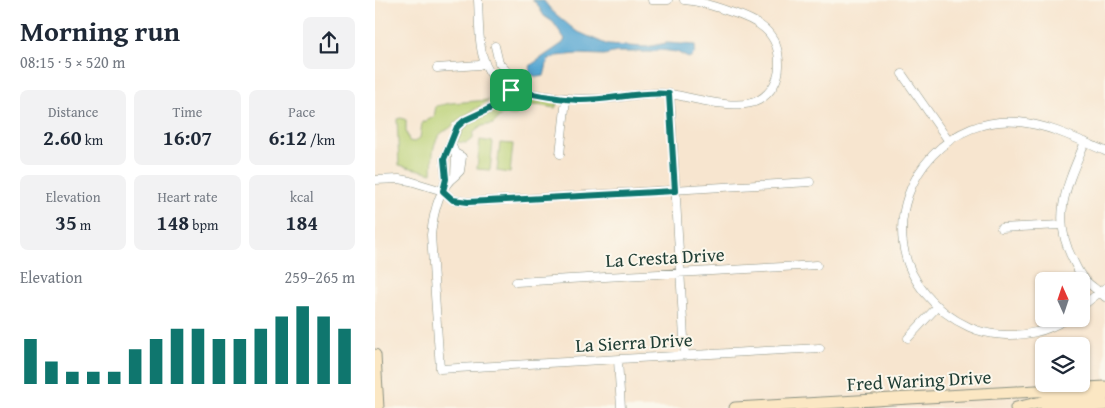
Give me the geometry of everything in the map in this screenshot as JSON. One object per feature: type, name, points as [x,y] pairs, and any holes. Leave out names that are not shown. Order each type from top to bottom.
[{"type":"main road","points":[[375,355],[378,408]]},
{"type":"main road","name":"Fred Waring Drive","points":[[735,408],[1105,387]]},
{"type":"main road","points":[[1017,408],[1054,399],[1105,395]]},
{"type":"main road","points":[[1046,408],[1105,405]]},
{"type":"street","points":[[478,0],[481,53],[484,63],[495,80],[508,89],[578,100],[656,93],[742,104],[755,102],[765,96],[779,76],[777,48],[772,37],[762,25],[752,19],[721,8],[684,0]]},
{"type":"street","points":[[652,0],[668,0]]},
{"type":"street","points":[[443,191],[446,179],[444,159],[457,127],[465,120],[491,108],[497,103],[514,79],[501,66],[495,46]]},
{"type":"street","points":[[437,68],[484,63]]},
{"type":"street","points":[[902,74],[948,140]]},
{"type":"street","points":[[669,94],[685,356]]},
{"type":"street","points":[[560,154],[566,99]]},
{"type":"street","points":[[1048,328],[1039,332],[1010,335],[983,331],[970,328],[938,306],[920,287],[912,274],[903,244],[903,212],[918,174],[927,160],[948,140],[975,126],[1004,121],[1045,126],[1105,151]]},
{"type":"street","points":[[1085,142],[1069,179],[1064,196],[1061,225],[1069,253],[1078,270],[1084,279],[1103,292],[1090,301]]},
{"type":"street","points":[[443,191],[448,180],[455,176],[455,153],[451,143]]},
{"type":"street","points":[[375,180],[399,179],[443,191],[453,200],[468,202],[810,182]]},
{"type":"street","name":"La Sierra Drive","points":[[443,191],[432,221],[431,235],[440,368],[820,348]]},
{"type":"street","points":[[1001,228],[1061,225]]},
{"type":"street","name":"La Cresta Drive","points":[[516,282],[817,265]]},
{"type":"street","points":[[908,338],[938,306]]},
{"type":"street","points":[[618,360],[621,408]]},
{"type":"green space","points":[[513,96],[557,104],[555,108],[536,105],[522,107],[518,109],[517,114],[514,116],[502,115],[493,124],[482,126],[473,133],[473,139],[466,143],[456,142],[469,124],[497,109],[505,99]]},
{"type":"green space","points":[[489,100],[440,134],[434,149],[432,173],[399,165],[397,119],[406,120],[406,131],[409,141],[414,142],[420,138],[422,123],[434,117],[436,106]]},
{"type":"green space","points":[[480,140],[493,142],[490,170],[477,169]]},
{"type":"green space","points":[[500,143],[513,144],[510,173],[497,171]]},
{"type":"water","points":[[532,0],[543,0],[552,11],[576,31],[608,45],[646,47],[667,43],[695,45],[694,55],[688,58],[677,52],[660,50],[651,52],[617,52],[604,55],[577,54],[557,56],[548,60],[544,76],[537,77],[529,72],[531,65],[563,43],[565,39],[553,22],[544,16],[537,4]]},
{"type":"route","points":[[505,89],[511,90],[578,100],[656,93],[669,94],[675,191],[468,202],[453,200],[443,191],[446,179],[444,159],[457,127],[465,120],[491,108],[497,103],[505,89]]}]
